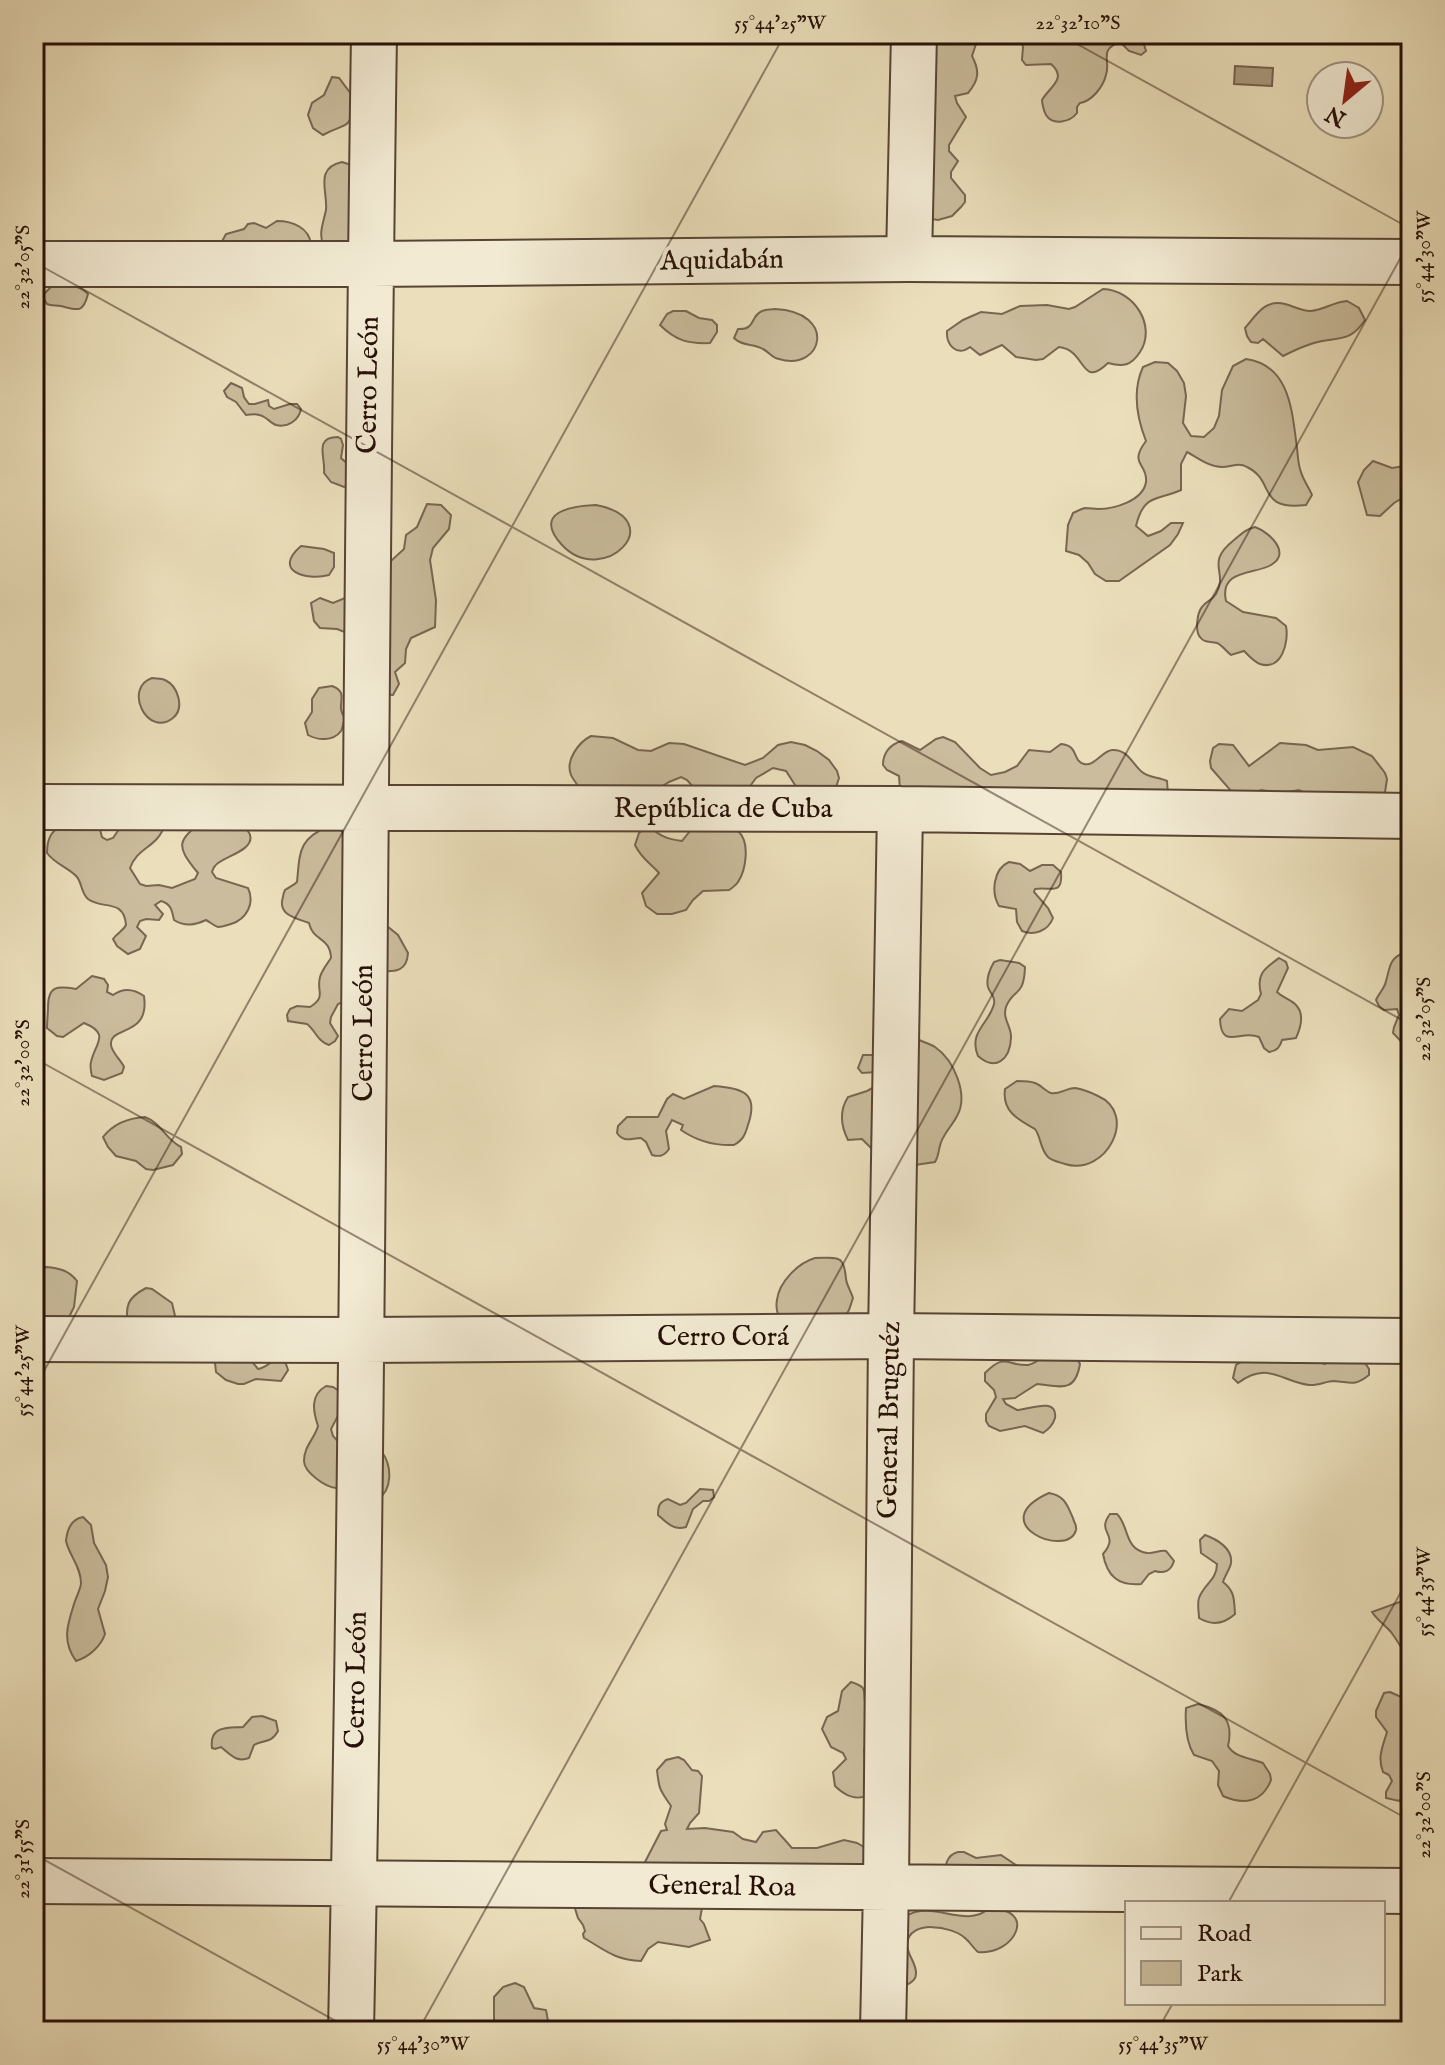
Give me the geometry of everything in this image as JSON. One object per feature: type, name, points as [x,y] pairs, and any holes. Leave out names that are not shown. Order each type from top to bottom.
[{"type":"street","name":"Cerro León","points":[[351,2031],[362,1340],[374,34]]},
{"type":"street","points":[[909,259],[914,34]]},
{"type":"street","name":"Aquidabán","points":[[34,264],[909,259],[1411,262]]},
{"type":"street","name":"República de Cuba","points":[[34,807],[900,809],[1411,816]]},
{"type":"street","name":"General Bruguéz","points":[[883,2031],[900,809]]},
{"type":"street","name":"Cerro Corá","points":[[34,1339],[891,1336],[1411,1341]]},
{"type":"street","name":"General Roa","points":[[34,1881],[1411,1891]]},
{"type":"green space","points":[[906,34],[1137,34],[1142,38],[1146,51],[1141,55],[1129,51],[1120,42],[1109,48],[1105,80],[1100,89],[1080,103],[1074,116],[1057,122],[1046,115],[1042,101],[1057,79],[1056,69],[1051,64],[1026,65],[1022,60],[1021,41],[1014,38],[976,44],[972,56],[977,71],[976,80],[968,93],[955,96],[966,117],[949,145],[949,151],[958,161],[951,178],[965,195],[965,202],[952,216],[938,220],[919,217]]},
{"type":"green space","points":[[332,77],[339,78],[354,98],[353,109],[347,124],[323,135],[313,128],[308,115],[312,103],[324,95]]},
{"type":"green space","points":[[342,162],[354,166],[367,243],[324,248],[321,234],[326,210],[325,175],[333,165]]},
{"type":"green space","points":[[277,221],[299,226],[310,238],[311,244],[220,245],[226,234],[244,229],[248,224],[266,228]]},
{"type":"green space","points":[[58,285],[74,286],[85,291],[88,294],[84,305],[75,309],[47,304],[42,296]]},
{"type":"green space","points":[[1103,289],[1114,291],[1133,303],[1144,321],[1145,342],[1137,357],[1126,364],[1108,363],[1092,372],[1075,355],[1059,347],[1043,359],[1036,360],[1016,357],[1002,345],[980,355],[970,347],[957,350],[948,341],[947,331],[981,312],[1002,314],[1020,306],[1047,305],[1069,309]]},
{"type":"green space","points":[[1347,301],[1359,308],[1365,320],[1348,336],[1310,344],[1283,356],[1263,339],[1258,343],[1251,342],[1247,336],[1245,328],[1262,309],[1272,304],[1310,311]]},
{"type":"green space","points":[[775,309],[795,313],[808,320],[816,330],[814,350],[806,357],[794,361],[777,358],[734,338],[738,329],[748,327],[758,313]]},
{"type":"green space","points":[[673,311],[686,311],[712,320],[717,325],[717,332],[710,343],[683,340],[660,325]]},
{"type":"green space","points":[[1246,359],[1272,370],[1286,392],[1299,466],[1312,495],[1306,505],[1280,504],[1269,494],[1256,473],[1247,467],[1213,466],[1187,452],[1181,464],[1181,490],[1147,503],[1136,526],[1148,536],[1171,523],[1183,523],[1170,545],[1119,581],[1106,581],[1095,574],[1079,555],[1066,551],[1068,525],[1073,513],[1085,508],[1105,509],[1119,505],[1134,499],[1144,489],[1146,476],[1139,455],[1146,441],[1138,414],[1137,395],[1143,367],[1155,362],[1168,363],[1177,371],[1184,383],[1186,396],[1183,423],[1191,436],[1204,437],[1214,428],[1219,416],[1222,390],[1233,366]]},
{"type":"green space","points":[[231,383],[242,388],[249,404],[268,400],[269,406],[274,409],[297,404],[300,413],[292,422],[280,426],[256,414],[246,415],[224,391]]},
{"type":"green space","points":[[338,437],[343,445],[341,458],[350,466],[347,486],[344,487],[331,482],[324,473],[323,444],[330,438]]},
{"type":"green space","points":[[1373,461],[1392,468],[1405,466],[1411,471],[1411,493],[1380,516],[1367,515],[1358,482]]},
{"type":"green space","points":[[427,504],[441,505],[451,515],[449,529],[433,548],[430,560],[436,600],[435,627],[411,638],[405,663],[395,672],[399,684],[393,695],[381,694],[378,567],[391,561],[404,549],[406,535],[417,527]]},
{"type":"green space","points":[[596,505],[618,513],[629,524],[629,536],[623,547],[611,556],[595,559],[578,557],[562,545],[554,534],[551,525],[553,518],[566,509]]},
{"type":"green space","points":[[1255,527],[1276,543],[1279,549],[1277,560],[1264,568],[1233,578],[1225,591],[1226,601],[1243,612],[1276,618],[1286,626],[1282,654],[1268,665],[1258,663],[1244,651],[1231,655],[1219,644],[1203,640],[1197,626],[1200,610],[1219,586],[1220,555],[1246,530]]},
{"type":"green space","points":[[301,546],[334,553],[334,567],[329,575],[311,577],[291,568],[293,555]]},
{"type":"green space","points":[[320,598],[333,603],[345,598],[356,600],[347,633],[320,628],[314,621],[311,603]]},
{"type":"green space","points":[[152,678],[170,683],[178,698],[177,714],[163,722],[147,717],[139,700],[139,691]]},
{"type":"green space","points":[[332,686],[342,696],[341,708],[345,718],[341,730],[338,735],[329,738],[312,737],[308,735],[305,723],[312,712],[312,699],[319,688]]},
{"type":"green space","points":[[591,736],[613,738],[638,750],[651,751],[669,743],[684,744],[745,765],[763,758],[778,745],[791,742],[805,745],[829,760],[839,778],[835,790],[797,788],[786,771],[773,768],[756,778],[748,789],[695,789],[681,777],[653,792],[582,792],[571,775],[570,763],[578,747]]},
{"type":"green space","points":[[943,737],[955,742],[991,775],[1017,766],[1029,750],[1050,752],[1061,744],[1067,745],[1080,762],[1088,764],[1108,751],[1117,750],[1126,754],[1145,774],[1167,781],[1168,795],[900,790],[899,776],[883,765],[888,750],[902,741],[920,750]]},
{"type":"green space","points":[[1280,743],[1306,745],[1318,750],[1353,747],[1372,756],[1387,779],[1384,799],[1299,790],[1271,795],[1261,790],[1250,797],[1231,791],[1211,768],[1213,748],[1219,744],[1233,745],[1249,766]]},
{"type":"green space","points":[[205,819],[242,824],[250,834],[247,845],[218,863],[212,872],[216,878],[248,888],[251,899],[248,910],[237,922],[223,926],[206,920],[186,924],[174,920],[170,908],[161,901],[155,905],[163,914],[159,920],[140,921],[137,927],[146,936],[140,949],[128,954],[113,939],[126,925],[121,911],[88,899],[77,877],[47,853],[51,834],[63,826],[99,826],[102,837],[107,840],[113,838],[124,822],[165,824],[158,838],[137,856],[130,868],[140,884],[172,888],[195,879],[198,873],[185,855],[182,843]]},
{"type":"green space","points":[[701,823],[726,825],[739,832],[746,849],[741,877],[729,890],[703,891],[686,910],[657,914],[646,906],[642,893],[659,873],[635,845],[639,833],[648,825],[664,836],[682,841]]},
{"type":"green space","points":[[329,826],[347,835],[382,922],[398,935],[408,953],[403,967],[381,971],[350,999],[338,1004],[330,1023],[338,1036],[329,1045],[307,1024],[288,1021],[290,1009],[310,1007],[318,1000],[320,977],[331,958],[328,946],[314,933],[309,923],[289,915],[282,903],[285,890],[297,882],[302,848],[311,836]]},
{"type":"green space","points":[[1009,862],[1020,864],[1030,871],[1042,865],[1053,865],[1061,872],[1058,888],[1035,889],[1034,892],[1053,918],[1040,931],[1022,931],[1017,922],[1016,909],[999,906],[996,901],[994,888],[997,876]]},
{"type":"green space","points":[[1404,953],[1411,954],[1411,1052],[1393,1033],[1399,1015],[1397,1009],[1384,1010],[1376,1000],[1393,961]]},
{"type":"green space","points":[[1279,958],[1286,962],[1288,968],[1277,992],[1293,1002],[1301,1020],[1296,1038],[1282,1040],[1278,1048],[1269,1052],[1259,1037],[1228,1037],[1221,1029],[1220,1019],[1229,1009],[1242,1011],[1258,1000],[1262,973]]},
{"type":"green space","points":[[1000,960],[1025,967],[1023,984],[1006,1007],[1005,1015],[1011,1034],[1008,1052],[1001,1061],[991,1063],[978,1056],[976,1041],[994,1004],[988,977],[994,962]]},
{"type":"green space","points":[[92,976],[104,979],[108,985],[107,992],[113,995],[128,990],[144,996],[141,1019],[112,1039],[112,1048],[124,1067],[122,1073],[104,1080],[92,1076],[91,1071],[99,1040],[97,1031],[84,1023],[63,1037],[47,1028],[48,1000],[52,991],[59,988],[76,989]]},
{"type":"green space","points":[[917,1039],[935,1047],[948,1060],[958,1078],[961,1098],[957,1116],[941,1141],[935,1162],[908,1166],[874,1151],[862,1139],[848,1140],[842,1113],[848,1097],[878,1085],[876,1072],[862,1073],[858,1068],[863,1055],[876,1055]]},
{"type":"green space","points":[[1017,1081],[1035,1083],[1051,1093],[1081,1089],[1110,1105],[1116,1116],[1116,1129],[1104,1153],[1080,1166],[1050,1158],[1043,1150],[1035,1129],[1008,1109],[1005,1089]]},
{"type":"green space","points":[[714,1086],[733,1088],[750,1099],[751,1114],[747,1129],[742,1139],[734,1145],[700,1140],[681,1130],[683,1125],[672,1120],[666,1131],[669,1149],[664,1155],[657,1156],[652,1155],[641,1138],[625,1139],[617,1133],[618,1126],[627,1117],[658,1117],[673,1094],[684,1099]]},
{"type":"green space","points":[[145,1117],[181,1147],[182,1154],[173,1165],[146,1169],[136,1161],[116,1156],[108,1147],[103,1137],[112,1128],[127,1120]]},
{"type":"green space","points":[[815,1258],[834,1258],[844,1265],[853,1298],[849,1310],[838,1328],[782,1326],[777,1307],[781,1287],[796,1269]]},
{"type":"green space","points":[[46,1267],[63,1270],[77,1281],[74,1307],[68,1319],[46,1323],[34,1304],[34,1277]]},
{"type":"green space","points":[[146,1288],[172,1303],[175,1316],[170,1327],[128,1326],[129,1303]]},
{"type":"green space","points":[[231,1352],[245,1353],[258,1369],[281,1359],[288,1370],[281,1381],[256,1379],[238,1384],[216,1372],[215,1363]]},
{"type":"green space","points":[[1045,1355],[1077,1359],[1080,1364],[1074,1380],[1065,1386],[1037,1384],[1015,1398],[1003,1399],[1017,1410],[1052,1407],[1055,1418],[1050,1427],[1043,1433],[1025,1426],[1000,1431],[989,1426],[986,1414],[996,1397],[985,1381],[985,1373],[997,1363],[1028,1365]]},
{"type":"green space","points":[[1300,1356],[1325,1364],[1329,1359],[1365,1363],[1369,1375],[1356,1382],[1334,1381],[1312,1385],[1266,1373],[1258,1373],[1238,1383],[1233,1378],[1236,1365],[1241,1362],[1277,1360],[1289,1363]]},
{"type":"green space","points":[[326,1386],[339,1391],[340,1412],[331,1429],[333,1436],[352,1457],[382,1452],[385,1458],[389,1471],[388,1484],[377,1500],[348,1488],[326,1485],[305,1465],[306,1451],[318,1426],[315,1399]]},
{"type":"green space","points":[[700,1489],[713,1490],[714,1497],[693,1509],[686,1527],[674,1527],[658,1515],[663,1502],[668,1499],[680,1505],[686,1503]]},
{"type":"green space","points":[[1049,1493],[1062,1499],[1069,1509],[1076,1528],[1070,1538],[1059,1541],[1046,1539],[1026,1526],[1024,1516],[1031,1504]]},
{"type":"green space","points":[[1110,1514],[1117,1514],[1121,1519],[1134,1547],[1147,1553],[1166,1551],[1174,1561],[1171,1567],[1164,1572],[1149,1574],[1141,1584],[1115,1578],[1107,1568],[1103,1554],[1110,1542],[1105,1526]]},
{"type":"green space","points":[[83,1517],[91,1525],[94,1543],[106,1565],[108,1577],[98,1609],[105,1634],[94,1650],[76,1661],[71,1653],[67,1631],[81,1583],[66,1541],[70,1526]]},
{"type":"green space","points":[[1205,1535],[1223,1545],[1231,1558],[1223,1582],[1232,1592],[1235,1614],[1218,1623],[1199,1618],[1199,1598],[1215,1574],[1217,1564],[1201,1553],[1200,1540]]},
{"type":"green space","points":[[1405,1600],[1411,1602],[1411,1655],[1407,1655],[1372,1612]]},
{"type":"green space","points":[[851,1682],[863,1689],[867,1707],[873,1716],[864,1751],[865,1758],[875,1765],[870,1794],[860,1797],[847,1795],[835,1786],[833,1772],[846,1759],[843,1753],[831,1747],[822,1729],[827,1717],[838,1711],[842,1691]]},
{"type":"green space","points":[[1390,1692],[1408,1700],[1410,1708],[1403,1733],[1411,1747],[1411,1768],[1399,1801],[1386,1798],[1392,1781],[1381,1767],[1387,1732],[1376,1717],[1384,1693]]},
{"type":"green space","points":[[1198,1704],[1214,1709],[1225,1718],[1231,1750],[1263,1763],[1270,1774],[1267,1788],[1257,1798],[1238,1801],[1223,1796],[1218,1785],[1219,1771],[1212,1761],[1194,1755],[1187,1733],[1186,1708]]},
{"type":"green space","points":[[262,1716],[276,1721],[278,1731],[270,1740],[254,1745],[249,1758],[237,1759],[221,1747],[212,1748],[213,1735],[221,1729],[243,1727],[252,1717]]},
{"type":"green space","points":[[678,1757],[702,1776],[699,1813],[687,1829],[733,1832],[743,1839],[756,1842],[763,1832],[776,1830],[792,1848],[817,1848],[844,1840],[857,1843],[881,1857],[879,1872],[696,1891],[702,1908],[700,1919],[710,1940],[689,1947],[658,1942],[648,1949],[641,1961],[624,1959],[604,1950],[584,1938],[585,1931],[572,1899],[644,1864],[661,1831],[667,1830],[665,1824],[671,1806],[661,1790],[657,1770],[666,1760]]},
{"type":"green space","points":[[958,1852],[976,1858],[1001,1855],[1022,1869],[945,1877],[949,1858]]},
{"type":"green space","points":[[988,1909],[1004,1910],[1013,1915],[1017,1923],[1011,1940],[991,1951],[978,1952],[965,1938],[951,1930],[932,1927],[915,1931],[907,1944],[916,1976],[904,1987],[896,1928],[906,1917],[919,1911],[970,1916]]},
{"type":"green space","points":[[515,1983],[524,1987],[534,2008],[546,2010],[554,2031],[500,2031],[494,2019],[494,1997],[503,1987]]},
{"type":"shaded area","points":[[1235,66],[1273,68],[1272,86],[1234,84]]}]
